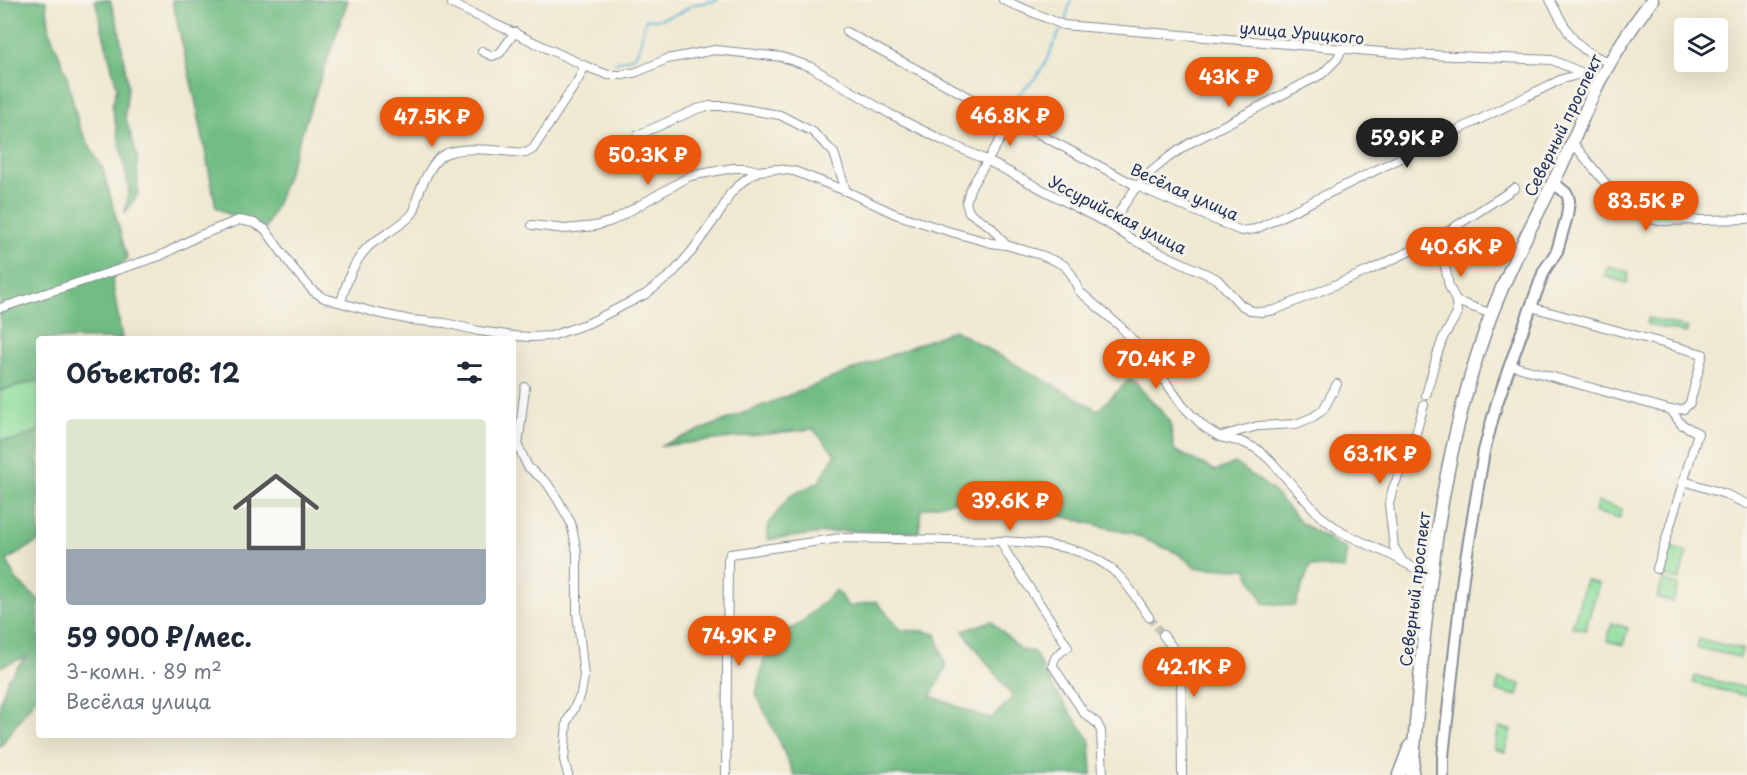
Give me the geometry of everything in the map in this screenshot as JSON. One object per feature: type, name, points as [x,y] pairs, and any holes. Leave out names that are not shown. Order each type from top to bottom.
[{"type":"main road","name":"Северный проспект","points":[[1415,724],[1438,520],[1461,410],[1492,314],[1600,80],[1652,0]]},
{"type":"main road","points":[[1399,775],[1409,750],[1415,724]]},
{"type":"main road","points":[[1412,775],[1415,724]]},
{"type":"street","name":"улица Урицкого","points":[[1003,0],[1063,26],[1342,50],[1552,60],[1600,80]]},
{"type":"street","points":[[1550,0],[1580,46],[1610,63]]},
{"type":"street","points":[[341,302],[358,260],[372,244],[412,215],[417,197],[431,168],[442,155],[457,150],[526,153],[530,151],[585,66],[453,4]]},
{"type":"street","points":[[482,51],[492,56],[500,53],[515,32]]},
{"type":"street","name":"Весёлая улица","points":[[846,32],[1137,186],[1241,231],[1256,229],[1562,79],[1585,73]]},
{"type":"street","name":"Уссурийская улица","points":[[585,66],[608,75],[622,75],[637,72],[667,59],[715,50],[782,57],[810,67],[890,114],[986,160],[1110,225],[1133,240],[1217,279],[1241,305],[1252,311],[1275,310],[1368,271],[1436,239]]},
{"type":"street","points":[[1110,225],[1137,186],[1169,157],[1190,143],[1322,74],[1337,59],[1342,50]]},
{"type":"street","points":[[638,135],[697,109],[710,106],[726,106],[780,115],[813,132],[834,153],[846,191]]},
{"type":"street","points":[[1006,245],[996,232],[969,213],[967,197],[986,160],[1012,120]]},
{"type":"street","points":[[1572,142],[1619,200],[1645,218],[1661,221],[1747,219]]},
{"type":"street","points":[[532,225],[565,229],[595,226],[612,221],[690,176],[733,168],[758,171],[777,169],[794,171],[846,191],[895,214],[958,234],[1041,255],[1064,265],[1072,275],[1079,291],[1120,327],[1147,356],[1189,413],[1204,427],[1220,436],[1257,449],[1270,460],[1319,515],[1343,533],[1430,577]]},
{"type":"street","points":[[0,308],[160,256],[198,236],[239,220],[254,223],[265,229],[313,291],[324,298],[411,320],[531,337],[551,336],[589,323],[646,294],[666,279],[692,251],[730,194],[758,171]]},
{"type":"street","points":[[1443,775],[1455,638],[1470,527],[1484,451],[1510,365],[1544,271],[1557,251],[1568,216],[1567,194],[1552,184]]},
{"type":"street","points":[[1426,395],[1443,338],[1458,314],[1443,256],[1436,239],[1515,188]]},
{"type":"street","points":[[1456,301],[1492,314]]},
{"type":"street","points":[[1510,365],[1671,410],[1684,409],[1690,403],[1703,354],[1531,307]]},
{"type":"street","points":[[1220,436],[1258,426],[1296,424],[1313,417],[1323,410],[1337,384]]},
{"type":"street","points":[[525,387],[518,446],[528,467],[547,483],[571,523],[577,552],[578,612],[584,676],[581,694],[567,723],[564,760],[568,775]]},
{"type":"street","points":[[1404,562],[1394,547],[1389,504],[1393,488],[1414,440],[1424,405]]},
{"type":"street","points":[[1657,569],[1698,433],[1681,424],[1671,410]]},
{"type":"street","points":[[1684,481],[1725,494],[1747,504]]},
{"type":"street","points":[[726,775],[728,560],[730,554],[841,538],[1042,543],[1071,548],[1099,560],[1122,579],[1149,617]]},
{"type":"street","points":[[1001,541],[1068,648],[1056,655],[1053,666],[1084,713],[1097,723],[1101,731],[1103,775]]},
{"type":"street","points":[[1163,635],[1177,653],[1181,664],[1182,775]]},
{"type":"green space","points":[[0,0],[46,0],[50,32],[66,73],[79,126],[103,170],[127,257],[112,280],[121,336],[36,336],[36,381],[0,391]]},
{"type":"green space","points":[[95,0],[110,0],[119,29],[128,86],[125,116],[137,155],[138,194],[125,213],[129,188],[112,106],[117,88]]},
{"type":"green space","points":[[172,0],[348,0],[278,201],[265,229],[239,220],[216,207],[196,103]]},
{"type":"green space","points":[[1608,266],[1629,272],[1627,283],[1604,276]]},
{"type":"green space","points":[[1648,318],[1688,328],[1686,333],[1647,324]]},
{"type":"green space","points":[[954,330],[1098,410],[1131,378],[1170,421],[1174,450],[1216,471],[1235,463],[1271,489],[1301,523],[1347,550],[1344,569],[1310,566],[1295,606],[1264,603],[1246,569],[1197,568],[1177,553],[1132,534],[979,495],[921,509],[919,532],[840,531],[767,540],[769,523],[790,496],[819,482],[835,454],[813,429],[660,446]]},
{"type":"green space","points":[[36,381],[36,432],[16,440],[0,440],[0,391]]},
{"type":"green space","points":[[36,432],[36,543],[7,560],[16,580],[36,597],[36,697],[0,747],[0,702],[8,679],[26,657],[0,667],[0,440],[16,440]]},
{"type":"green space","points":[[1598,502],[1622,509],[1619,519],[1595,512]]},
{"type":"green space","points":[[1670,547],[1687,552],[1679,580],[1662,575]]},
{"type":"green space","points":[[1586,580],[1599,584],[1585,630],[1572,627]]},
{"type":"green space","points":[[1663,580],[1678,585],[1673,602],[1657,597]]},
{"type":"green space","points":[[836,590],[849,607],[876,601],[901,630],[936,634],[946,667],[931,696],[976,714],[992,718],[1013,697],[963,631],[991,621],[1021,650],[1034,652],[1053,688],[1090,740],[1092,775],[794,775],[756,694],[764,659],[778,645],[786,631],[800,624]]},
{"type":"green space","points":[[1612,623],[1628,628],[1623,645],[1607,641]]},
{"type":"green space","points":[[1699,639],[1742,649],[1740,657],[1697,648]]},
{"type":"green space","points":[[1695,676],[1747,688],[1747,696],[1693,683]]},
{"type":"green space","points":[[1499,679],[1521,684],[1518,696],[1496,691]]},
{"type":"green space","points":[[1499,727],[1511,730],[1505,752],[1494,749]]},
{"type":"waterway","points":[[615,62],[625,60],[636,53],[646,19],[660,19],[680,13],[692,5],[718,0]]},
{"type":"waterway","points":[[1065,22],[1071,0]]},
{"type":"waterway","points":[[1010,104],[1040,72],[1060,31]]},
{"type":"tunnel","points":[[1149,617],[1163,635]]}]
